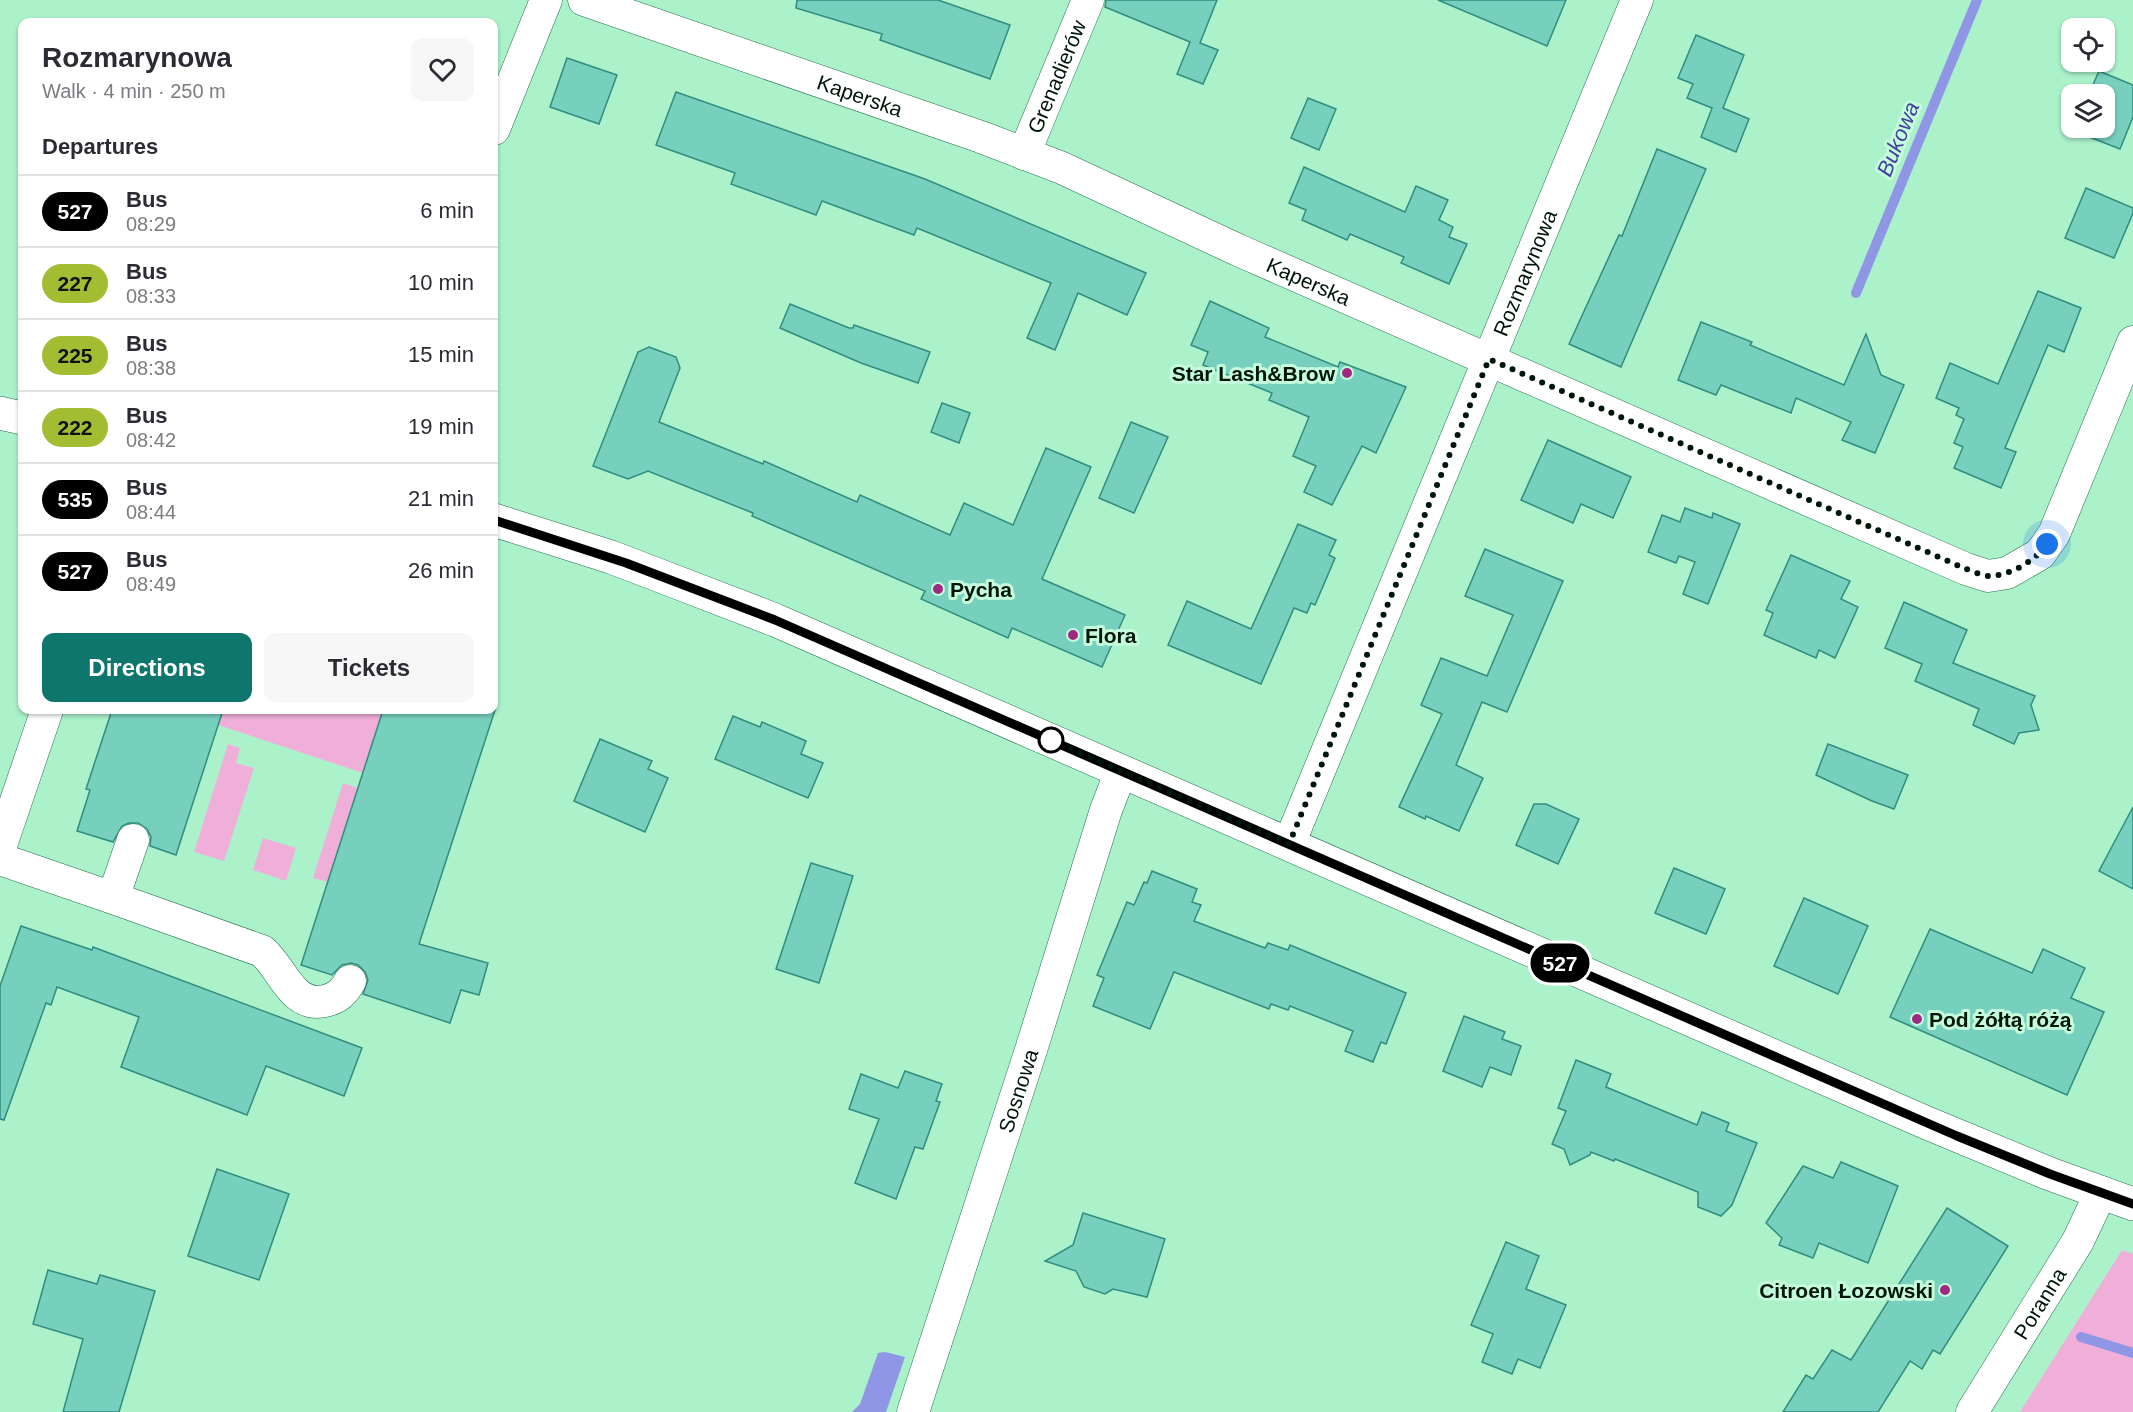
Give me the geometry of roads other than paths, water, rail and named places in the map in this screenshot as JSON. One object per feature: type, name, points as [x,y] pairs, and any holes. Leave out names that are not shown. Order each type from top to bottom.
[{"type":"street","points":[[498,119],[546,0]]},
{"type":"street","name":"Kaperska","points":[[584,0],[981,137],[1062,168],[1238,250],[1966,569],[1988,576],[2007,573],[2023,565],[2040,554],[2054,534],[2133,342]]},
{"type":"street","name":"Grenadierów","points":[[1024,153],[1088,0]]},
{"type":"street","name":"Rozmarynowa","points":[[1289,844],[1637,0]]},
{"type":"street","points":[[0,414],[18,417]]},
{"type":"street","points":[[498,521],[610,557],[736,604],[2014,1159],[2133,1204]]},
{"type":"street","points":[[0,848],[46,714]]},
{"type":"street","name":"Sosnowa","points":[[913,1412],[1031,1050],[1106,810],[1121,771]]},
{"type":"street","points":[[113,898],[133,840]]},
{"type":"street","points":[[0,859],[262,951],[272,959],[292,989],[305,999],[329,1001],[339,996],[350,981]]},
{"type":"street","name":"Poranna","points":[[1972,1412],[2078,1241],[2101,1192]]},
{"type":"water","points":[[885,1352],[905,1357],[886,1412],[852,1412],[860,1404],[878,1353]]},
{"type":"waterway","name":"Bukowa","points":[[1856,293],[1977,0]]},
{"type":"waterway","points":[[2081,1337],[2133,1353]]},
{"type":"place","name":"Star Lash&Brow","points":[[1347,373]]},
{"type":"place","name":"Pycha","points":[[938,589]]},
{"type":"place","name":"Flora","points":[[1073,635]]},
{"type":"place","name":"Pod żółtą różą","points":[[1917,1019]]},
{"type":"place","name":"Citroen Łozowski","points":[[1945,1290]]}]
